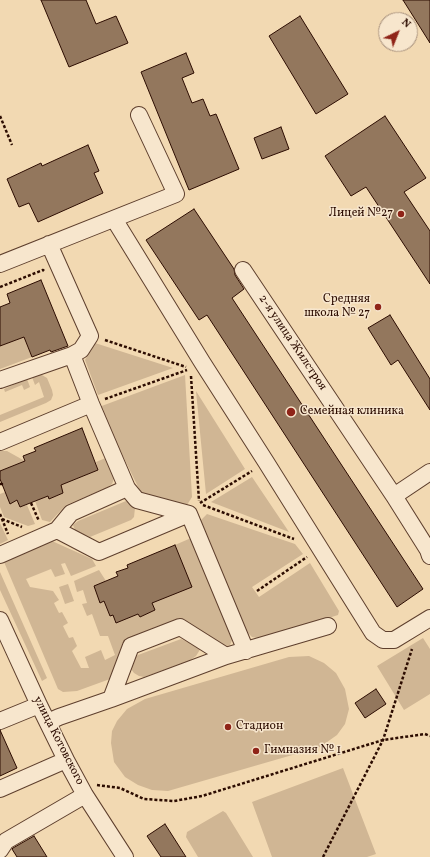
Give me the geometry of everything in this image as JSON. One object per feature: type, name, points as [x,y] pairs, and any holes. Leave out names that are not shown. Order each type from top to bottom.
[{"type":"street","points":[[0,264],[176,194],[139,115]]},
{"type":"street","points":[[114,219],[202,362],[373,633],[383,640],[394,640],[425,622]]},
{"type":"street","points":[[0,380],[72,355],[81,350],[90,336],[49,244]]},
{"type":"street","name":"2-я улица Жилстроя","points":[[243,270],[394,496],[428,550],[430,556]]},
{"type":"street","points":[[72,355],[127,488],[137,500],[194,509]]},
{"type":"street","points":[[0,442],[91,404]]},
{"type":"street","points":[[394,496],[430,472]]},
{"type":"street","points":[[7,552],[57,530],[71,513],[127,488]]},
{"type":"street","points":[[57,530],[99,552],[194,509]]},
{"type":"street","points":[[194,509],[246,651]]},
{"type":"street","name":"улица Котовского","points":[[0,620],[66,760],[90,790],[125,857]]},
{"type":"street","points":[[48,722],[226,656],[328,626]]},
{"type":"street","points":[[111,699],[131,646],[180,628],[226,656]]},
{"type":"street","points":[[0,722],[39,705]]},
{"type":"street","points":[[0,789],[66,760]]},
{"type":"street","points":[[0,850],[6,841],[90,790]]},
{"type":"path","points":[[0,116],[12,144]]},
{"type":"path","points":[[0,287],[43,270],[48,273]]},
{"type":"path","points":[[90,336],[191,368]]},
{"type":"path","points":[[191,368],[194,509]]},
{"type":"path","points":[[91,404],[191,368]]},
{"type":"path","points":[[194,509],[266,462]]},
{"type":"path","points":[[194,509],[320,549]]},
{"type":"path","points":[[0,514],[7,552]]},
{"type":"path","points":[[257,591],[320,549]]},
{"type":"path","points":[[323,857],[383,740],[425,622]]},
{"type":"path","points":[[90,790],[100,785],[120,788],[144,798],[174,801],[202,796],[383,740],[425,734],[430,736]]},
{"type":"shaded area","points":[[24,337],[32,357],[0,369],[0,346]]},
{"type":"shaded area","points":[[95,343],[173,368],[98,395],[85,360]]},
{"type":"shaded area","points":[[42,375],[47,378],[53,395],[51,400],[0,422],[0,415],[44,397],[39,382],[35,385],[32,377]]},
{"type":"shaded area","points":[[185,375],[192,497],[187,505],[141,493],[99,407]]},
{"type":"shaded area","points":[[27,379],[30,387],[24,390],[22,385],[5,392],[4,389]]},
{"type":"shaded area","points":[[196,391],[245,469],[206,494]]},
{"type":"shaded area","points":[[0,451],[7,451],[25,461],[0,471]]},
{"type":"shaded area","points":[[108,457],[115,476],[112,484],[66,505],[50,522],[42,520],[35,501],[48,496],[49,499],[63,493],[61,485],[98,470],[96,462]]},
{"type":"shaded area","points":[[252,477],[289,532],[211,502]]},
{"type":"shaded area","points":[[5,492],[10,503],[17,500],[20,507],[27,505],[35,524],[28,526],[4,517],[0,507],[0,494]]},
{"type":"shaded area","points":[[126,501],[132,503],[135,508],[134,517],[131,520],[90,537],[75,530],[73,525],[78,521]]},
{"type":"shaded area","points":[[207,514],[295,544],[303,554],[252,587],[259,597],[310,563],[339,611],[338,615],[263,639],[252,637],[247,632],[200,521]]},
{"type":"shaded area","points":[[0,523],[8,540],[0,544]]},
{"type":"shaded area","points":[[191,538],[233,638],[230,645],[225,647],[218,645],[180,618],[124,640],[110,679],[77,691],[63,692],[58,689],[4,562],[52,541],[92,559],[96,566],[71,576],[65,563],[61,564],[65,574],[55,577],[51,569],[26,579],[30,587],[53,591],[59,600],[54,603],[59,613],[62,612],[68,623],[63,626],[69,638],[73,637],[77,646],[72,651],[81,668],[89,668],[85,657],[101,650],[105,660],[115,655],[108,636],[100,636],[92,614],[87,616],[82,604],[87,603],[83,590],[77,592],[74,581],[99,570],[106,581],[101,602],[104,601],[110,615],[113,615],[116,622],[138,614],[140,617],[155,610],[152,603],[175,545]]},
{"type":"shaded area","points":[[0,572],[47,678],[42,681],[0,590]]},
{"type":"shaded area","points":[[68,584],[74,601],[65,604],[59,587]]},
{"type":"shaded area","points":[[423,638],[430,649],[430,694],[404,710],[377,666]]},
{"type":"shaded area","points":[[181,639],[201,648],[196,656],[189,661],[144,677],[134,673],[131,669],[133,659],[138,655]]},
{"type":"shaded area","name":"Стадион","points":[[309,656],[324,663],[336,673],[345,689],[349,709],[345,724],[337,735],[320,747],[168,791],[152,790],[138,785],[125,777],[114,762],[111,743],[112,731],[117,721],[127,709],[145,699],[289,657]]},
{"type":"shaded area","points":[[343,768],[376,854],[367,857],[272,857],[252,802]]},
{"type":"shaded area","points":[[223,811],[226,813],[253,857],[198,857],[186,837],[187,832]]},
{"type":"building","points":[[41,0],[86,0],[96,24],[116,16],[128,43],[69,67]]},
{"type":"building","points":[[403,0],[430,0],[430,43],[418,24],[418,12],[411,12]]},
{"type":"building","points":[[300,16],[348,94],[316,114],[269,36]]},
{"type":"building","points":[[186,53],[194,73],[182,78],[192,103],[203,99],[210,116],[216,114],[239,169],[189,190],[141,72]]},
{"type":"building","name":"Лицей №27","points":[[385,116],[426,178],[404,192],[430,231],[430,284],[366,187],[351,196],[325,156]]},
{"type":"building","points":[[281,127],[289,149],[262,159],[254,138]]},
{"type":"building","points":[[88,145],[99,171],[94,173],[103,193],[38,222],[29,203],[19,207],[7,179],[41,163],[42,166]]},
{"type":"building","points":[[194,209],[234,269],[235,275],[244,289],[232,298],[423,589],[397,607],[207,315],[199,320],[146,240]]},
{"type":"building","points":[[41,280],[68,346],[51,352],[50,350],[32,357],[24,337],[0,346],[0,307],[10,303],[7,294]]},
{"type":"building","points":[[390,315],[430,379],[430,410],[398,360],[391,365],[368,328]]},
{"type":"building","points":[[82,428],[98,470],[61,485],[63,493],[49,499],[48,496],[20,507],[17,500],[10,504],[0,479],[0,471],[25,461],[23,456],[36,451],[34,448]]},
{"type":"building","points":[[175,545],[192,587],[152,603],[155,610],[140,617],[138,614],[116,623],[113,615],[110,616],[104,601],[100,603],[94,586],[118,576],[116,572],[128,568],[127,565]]},
{"type":"building","points":[[376,689],[386,704],[365,718],[355,703]]},
{"type":"building","points":[[0,730],[17,768],[0,776]]},
{"type":"building","points":[[165,824],[186,857],[161,857],[147,836]]},
{"type":"building","points":[[34,836],[47,857],[17,857],[12,849]]},
{"type":"place","name":"Лицей №27","points":[[401,214]]},
{"type":"place","name":"Средняя школа № 27","points":[[378,307]]},
{"type":"place","name":"Семейная клиника","points":[[291,412]]},
{"type":"place","name":"Стадион","points":[[228,727]]},
{"type":"place","name":"Гимназия № 1","points":[[256,751]]}]
